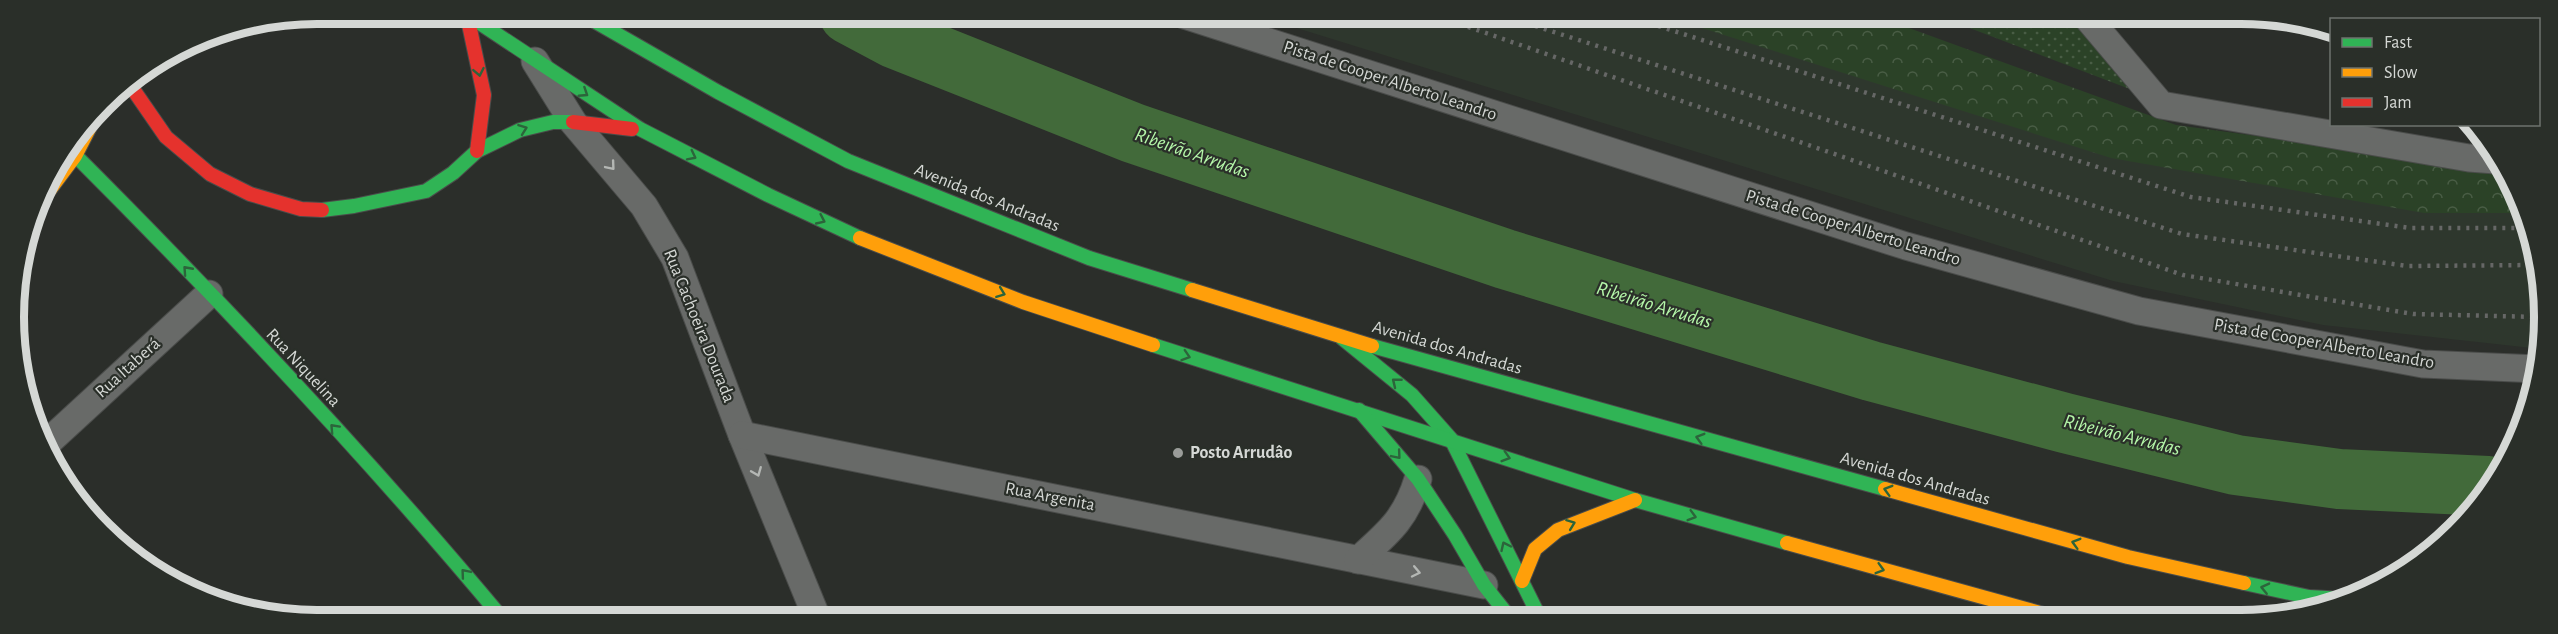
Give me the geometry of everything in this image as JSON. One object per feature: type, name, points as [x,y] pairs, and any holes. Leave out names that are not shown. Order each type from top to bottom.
[{"type":"main road","points":[[469,24],[484,95],[477,151]]},
{"type":"main road","points":[[481,24],[640,129],[768,195],[886,249],[1023,302],[1227,370],[1451,439],[1635,500],[2017,610]]},
{"type":"main road","name":"Avenida dos Andradas","points":[[599,24],[718,93],[848,161],[1089,258],[1342,338],[2128,557],[2309,597],[2324,598]]},
{"type":"main road","points":[[133,90],[166,136],[210,174],[250,194],[301,209],[327,210],[426,191],[453,173],[477,151],[526,127],[553,122],[573,122],[640,129]]},
{"type":"main road","name":"Rua Niquelina","points":[[73,153],[156,236],[413,511],[495,610]]},
{"type":"main road","points":[[1342,338],[1412,395],[1451,439],[1536,610]]},
{"type":"main road","points":[[1359,410],[1418,479],[1455,535],[1484,585],[1504,610]]},
{"type":"main road","points":[[1522,581],[1535,549],[1558,530],[1635,500]]},
{"type":"street","name":"Pista de Cooper Alberto Leandro","points":[[1212,24],[1906,246],[2139,311],[2423,364],[2529,369]]},
{"type":"street","points":[[2093,24],[2161,105],[2488,159]]},
{"type":"street","name":"Rua Cachoeira Dourada","points":[[535,61],[573,122],[644,206],[675,258],[742,435],[814,610]]},
{"type":"street","name":"Rua Itaberá","points":[[51,440],[209,294]]},
{"type":"street","name":"Rua Argenita","points":[[742,435],[1484,585]]},
{"type":"street","points":[[1358,560],[1388,533],[1410,505],[1418,479]]},
{"type":"shaded area","points":[[1284,24],[1761,24],[2210,148],[2505,188],[2524,241],[2528,260],[2534,317],[2532,348],[2323,325],[2113,281]]},
{"type":"green space","points":[[1689,24],[1898,24],[2176,125],[2493,168],[2515,213],[2424,213],[2111,158]]},
{"type":"green space","points":[[1959,24],[2086,24],[2148,96]]},
{"type":"waterway","name":"Ribeirão Arrudas","points":[[868,24],[894,38],[1133,133],[1505,259],[1871,371],[2065,423],[2236,465],[2339,479],[2480,486]]},
{"type":"railway","points":[[1460,24],[2183,275],[2413,314],[2534,317]]},
{"type":"railway","points":[[1529,24],[2182,234],[2407,266],[2529,265]]},
{"type":"railway","points":[[1652,24],[2191,197],[2410,228],[2520,228]]},
{"type":"traffic: fast","points":[[481,24],[640,129],[768,195],[860,238]]},
{"type":"traffic: fast","points":[[599,24],[718,92],[848,161],[1089,258],[1192,290]]},
{"type":"traffic: fast","points":[[322,210],[354,206],[426,191],[453,173],[477,151],[520,130],[553,122],[573,122]]},
{"type":"traffic: fast","points":[[73,153],[182,263],[291,379],[398,497],[495,610]]},
{"type":"traffic: fast","points":[[1342,338],[1412,395],[1451,439],[1536,610]]},
{"type":"traffic: fast","points":[[1153,345],[1635,500],[1787,543]]},
{"type":"traffic: fast","points":[[1372,346],[1885,489]]},
{"type":"traffic: fast","points":[[1359,410],[1418,479],[1455,535],[1484,585],[1504,610]]},
{"type":"traffic: fast","points":[[2244,583],[2309,597],[2324,598]]},
{"type":"traffic: slow","points":[[59,177],[81,143]]},
{"type":"traffic: slow","points":[[860,238],[1023,302],[1153,345]]},
{"type":"traffic: slow","points":[[1192,290],[1372,346]]},
{"type":"traffic: slow","points":[[1885,489],[2128,557],[2244,583]]},
{"type":"traffic: slow","points":[[1522,581],[1535,549],[1558,530],[1635,500]]},
{"type":"traffic: slow","points":[[1787,543],[2029,610]]},
{"type":"traffic: jam","points":[[469,24],[484,95],[477,151]]},
{"type":"traffic: jam","points":[[133,90],[166,137],[210,174],[250,194],[301,209],[322,210]]},
{"type":"traffic: jam","points":[[573,122],[632,129]]},
{"type":"place","name":"Posto Arrudâo","points":[[1178,453]]}]
